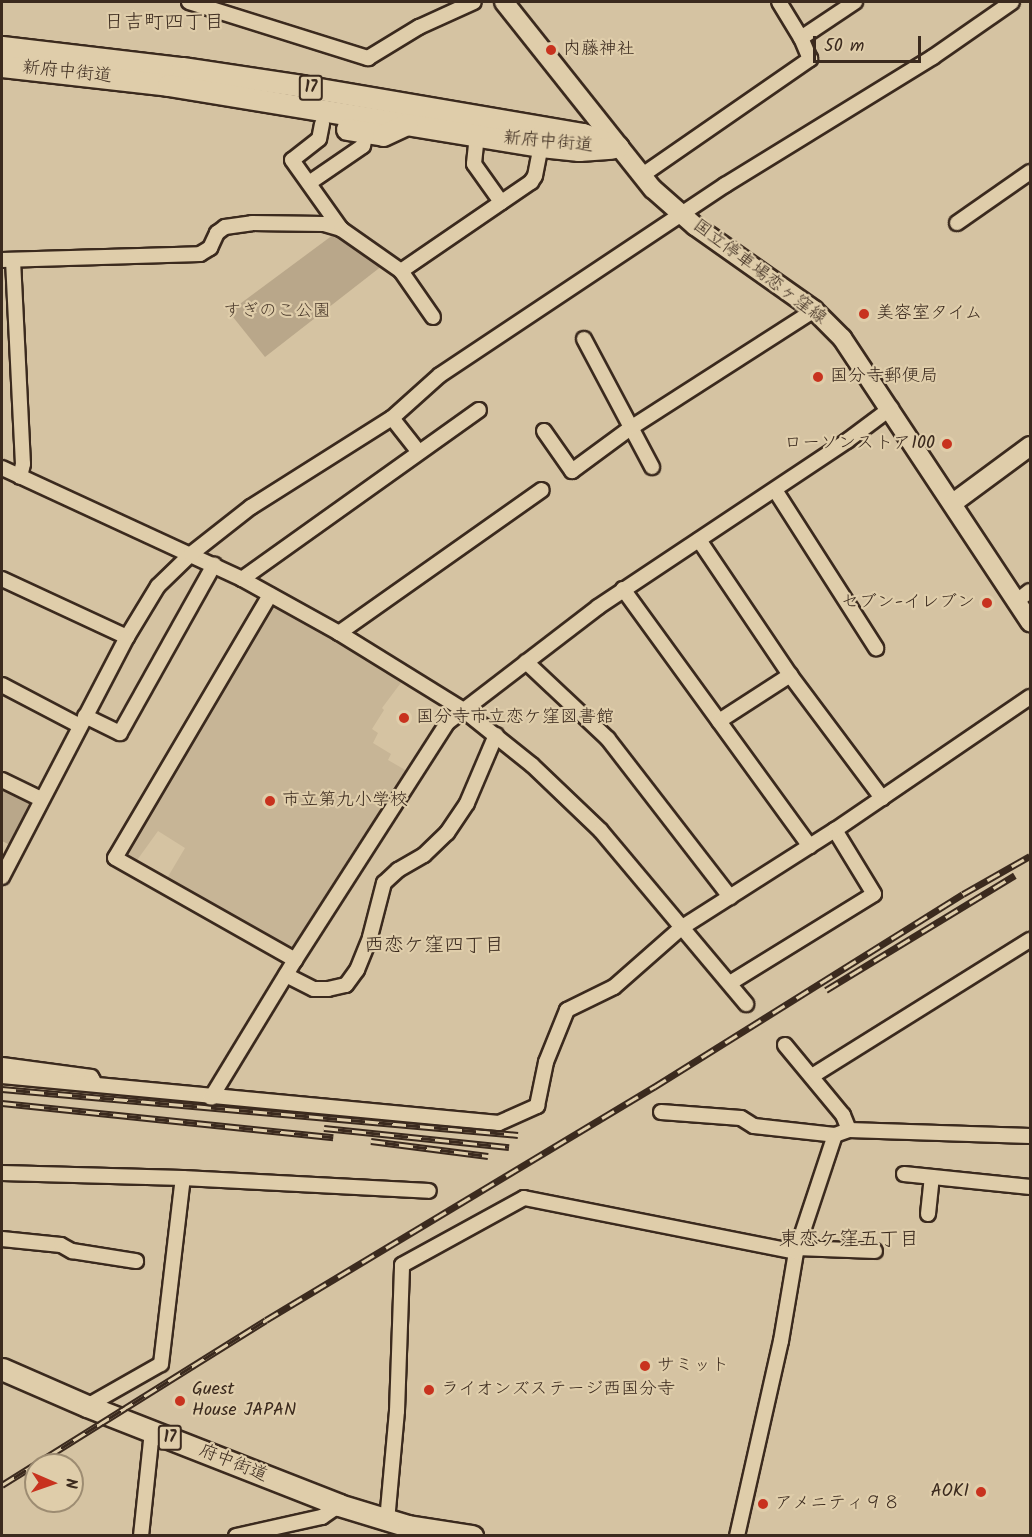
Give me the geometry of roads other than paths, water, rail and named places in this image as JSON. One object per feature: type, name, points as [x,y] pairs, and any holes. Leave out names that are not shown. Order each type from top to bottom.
[{"type":"main road","name":"国立停車場恋ヶ窪線","points":[[504,2],[641,176],[682,215],[814,310],[852,350],[953,503],[1024,596],[1030,622]]},
{"type":"main road","name":"新府中街道","points":[[2,47],[182,68],[291,85],[583,134],[618,147]]},
{"type":"main road","name":"新府中街道","points":[[2,66],[111,77],[541,146],[579,150],[618,147]]},
{"type":"main road","points":[[267,101],[285,118],[383,135],[406,124]]},
{"type":"main road","points":[[953,503],[1030,446]]},
{"type":"main road","name":"府中街道","points":[[2,1369],[87,1406],[339,1506],[387,1521],[472,1536]]},
{"type":"street","points":[[189,2],[368,58],[419,27],[474,2]]},
{"type":"street","points":[[641,176],[810,59],[779,2]]},
{"type":"street","points":[[801,39],[855,2]]},
{"type":"street","points":[[2,877],[41,798],[127,637],[158,586],[191,554],[251,507],[392,418],[440,375],[758,164],[933,57],[993,7],[1012,2]]},
{"type":"street","points":[[322,124],[318,140],[292,160],[341,229],[401,271],[433,317]]},
{"type":"street","points":[[309,183],[363,146],[366,132]]},
{"type":"street","points":[[477,135],[474,164],[501,202]]},
{"type":"street","points":[[401,271],[535,176],[541,146]]},
{"type":"street","points":[[957,223],[1030,172]]},
{"type":"street","points":[[20,477],[23,464],[7,260],[200,254],[210,248],[217,233],[225,227],[244,224],[310,223],[341,229]]},
{"type":"street","points":[[544,431],[572,471],[632,427],[814,310]]},
{"type":"street","points":[[584,339],[652,467]]},
{"type":"street","points":[[211,1098],[295,960],[447,723],[462,709],[623,589],[775,490],[891,408]]},
{"type":"street","points":[[242,579],[418,451],[479,410]]},
{"type":"street","points":[[392,418],[418,451]]},
{"type":"street","points":[[2,468],[242,579],[339,633],[462,709],[532,765],[601,831],[746,1004]]},
{"type":"street","points":[[339,633],[542,490]]},
{"type":"street","points":[[775,490],[876,648]]},
{"type":"street","points":[[699,540],[790,675],[882,798]]},
{"type":"street","points":[[2,685],[83,721],[120,733],[214,565]]},
{"type":"street","points":[[2,579],[127,637]]},
{"type":"street","points":[[623,589],[810,846]]},
{"type":"street","points":[[270,595],[115,858],[295,960]]},
{"type":"street","points":[[526,662],[608,739],[730,897]]},
{"type":"street","points":[[719,721],[790,675]]},
{"type":"street","points":[[2,1076],[211,1098],[500,1123],[537,1106],[546,1062],[567,1011],[614,987],[681,928],[835,830],[1030,697]]},
{"type":"street","points":[[286,975],[314,989],[346,985],[357,970],[370,937],[384,883],[398,870],[423,855],[447,833],[467,803],[496,735]]},
{"type":"street","points":[[2,780],[41,798]]},
{"type":"street","points":[[730,983],[874,894],[835,830]]},
{"type":"street","points":[[812,1077],[1030,940]]},
{"type":"street","points":[[785,1045],[843,1115],[849,1130]]},
{"type":"street","points":[[2,1065],[91,1077],[100,1087]]},
{"type":"street","points":[[661,1112],[741,1118],[754,1126],[835,1135],[849,1130],[1030,1136]]},
{"type":"street","points":[[737,1536],[781,1341],[797,1250],[835,1135]]},
{"type":"street","points":[[2,1173],[183,1178],[429,1191]]},
{"type":"street","points":[[904,1174],[1030,1187]]},
{"type":"street","points":[[928,1214],[932,1177]]},
{"type":"street","points":[[87,1406],[161,1364],[183,1178]]},
{"type":"street","points":[[387,1521],[397,1411],[402,1265],[524,1198],[797,1250],[875,1251]]},
{"type":"street","points":[[2,1239],[61,1245],[72,1251],[136,1262]]},
{"type":"street","points":[[141,1536],[152,1431]]},
{"type":"street","points":[[236,1536],[273,1532],[322,1517],[339,1506]]},
{"type":"railway","points":[[2,1485],[266,1320],[654,1087],[963,894],[1030,856]]},
{"type":"railway","points":[[826,990],[1015,875]]},
{"type":"railway","points":[[2,1089],[518,1135]]},
{"type":"railway","points":[[2,1103],[333,1137]]},
{"type":"railway","points":[[324,1128],[509,1147]]},
{"type":"railway","points":[[371,1141],[488,1156]]},
{"type":"place","name":"内藤神社","points":[[551,50]]},
{"type":"place","name":"美容室タイム","points":[[864,314]]},
{"type":"place","name":"国分寺郵便局","points":[[818,377]]},
{"type":"place","name":"ローソンストア100","points":[[947,444]]},
{"type":"place","name":"セブン-イレブン","points":[[987,603]]},
{"type":"place","name":"国分寺市立恋ケ窪図書館","points":[[404,718]]},
{"type":"place","name":"市立第九小学校","points":[[270,801]]},
{"type":"place","name":"サミット","points":[[645,1366]]},
{"type":"place","name":"ライオンズステージ西国分寺","points":[[429,1390]]},
{"type":"place","name":"Guest House JAPAN","points":[[180,1401]]},
{"type":"place","name":"AOKI","points":[[981,1492]]},
{"type":"place","name":"アメニティ９８","points":[[763,1504]]},
{"type":"district","name":"日吉町四丁目","points":[[164,23]]},
{"type":"district","name":"西恋ケ窪四丁目","points":[[434,946]]},
{"type":"district","name":"東恋ケ窪五丁目","points":[[849,1240]]},
{"type":"park label","name":"すぎのこ公園","points":[[277,312]]}]
